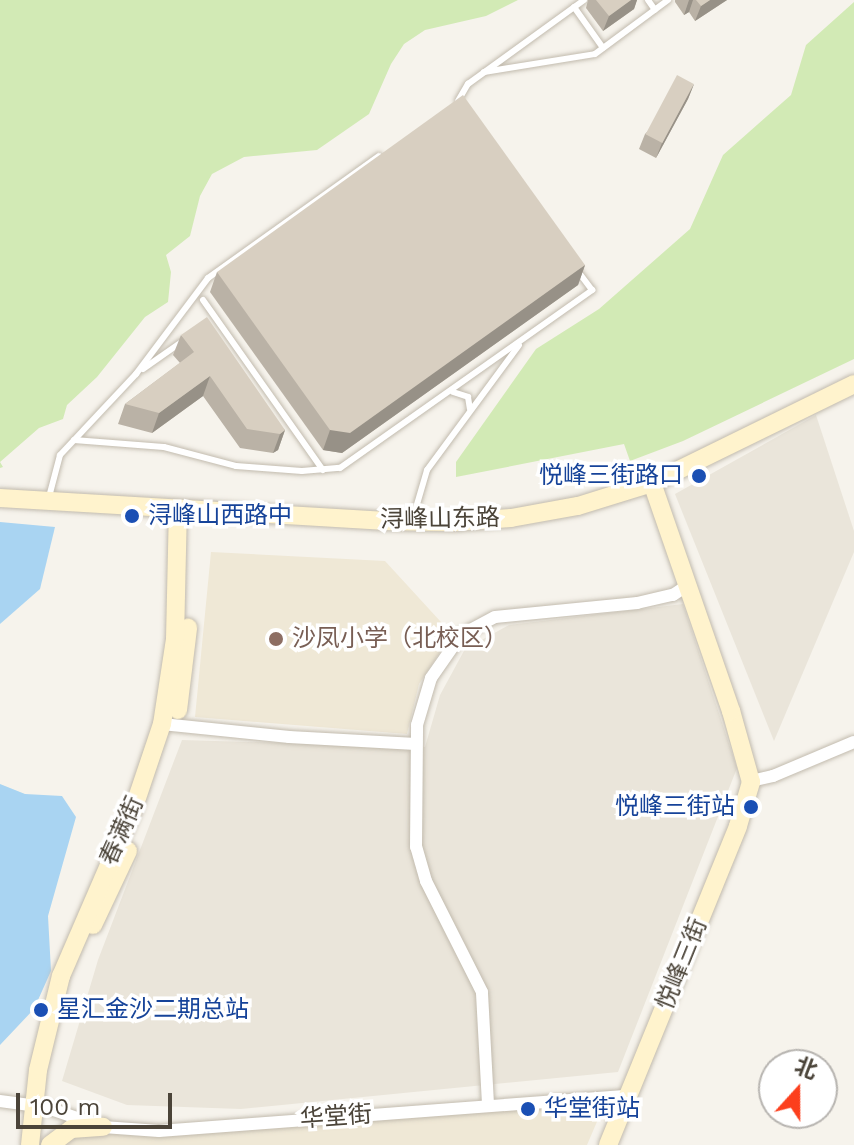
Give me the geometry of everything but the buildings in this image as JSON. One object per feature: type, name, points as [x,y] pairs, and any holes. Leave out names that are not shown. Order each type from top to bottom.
[{"type":"street","name":"浔峰山东路","points":[[0,498],[411,522],[536,514],[652,483],[724,451],[854,384]]},
{"type":"street","points":[[652,483],[751,781],[773,776],[854,742]]},
{"type":"street","name":"春满街","points":[[30,1145],[39,1107],[50,1012],[67,955],[168,725],[184,509]]},
{"type":"street","points":[[488,1104],[482,992],[426,881],[416,847],[417,725],[431,678],[461,635],[495,617],[637,603],[673,595],[688,585]]},
{"type":"street","points":[[168,725],[416,744]]},
{"type":"street","name":"悦峰三街","points":[[608,1145],[738,826],[751,781]]},
{"type":"street","name":"华堂街","points":[[0,1101],[39,1107],[103,1127],[182,1130],[488,1104],[628,1096]]},
{"type":"street","name":"春满街","points":[[39,1107],[42,1145]]},
{"type":"street","points":[[50,1145],[71,1129],[103,1127]]},
{"type":"lane","points":[[445,110],[458,101],[468,84],[584,0]]},
{"type":"lane","points":[[648,0],[655,10]]},
{"type":"lane","points":[[484,72],[595,54],[668,0]]},
{"type":"lane","points":[[574,7],[603,48]]},
{"type":"lane","points":[[458,101],[464,110]]},
{"type":"lane","points":[[48,501],[60,455],[136,374],[208,278],[384,153]]},
{"type":"lane","points":[[74,440],[164,447],[236,466],[323,471],[340,468],[592,290],[571,260]]},
{"type":"lane","points":[[203,300],[323,471]]},
{"type":"lane","points":[[204,326],[215,318]]},
{"type":"lane","points":[[136,374],[193,334]]},
{"type":"lane","points":[[411,522],[427,470],[523,339]]},
{"type":"lane","points":[[446,395],[456,391],[468,397],[469,412]]},
{"type":"shaded area","points":[[816,415],[854,531],[854,552],[774,741],[675,494]]},
{"type":"shaded area","name":"沙凤小学（北校区）","points":[[211,552],[385,561],[452,634],[419,684],[407,734],[195,717]]},
{"type":"shaded area","points":[[683,604],[737,768],[618,1072],[241,1109],[127,1105],[62,1081],[98,960],[182,740],[425,747],[440,695],[465,649],[509,625]]},
{"type":"shaded area","points":[[589,1104],[599,1117],[587,1145],[61,1145],[84,1131],[155,1137]]},
{"type":"green space","points":[[0,0],[518,0],[486,16],[425,30],[404,44],[391,64],[369,114],[317,150],[244,157],[212,174],[200,196],[190,236],[166,255],[171,272],[168,302],[145,317],[97,377],[67,405],[63,419],[39,428],[0,462]]},
{"type":"green space","points":[[854,2],[854,359],[683,441],[630,461],[624,444],[456,477],[456,462],[536,349],[599,309],[690,229],[723,155],[791,95],[806,45]]},
{"type":"water","points":[[0,522],[55,527],[40,589],[0,624]]},
{"type":"water","points":[[0,784],[25,794],[62,796],[76,817],[48,916],[51,971],[34,1009],[0,1045]]},
{"type":"place","name":"悦峰三街路口","points":[[699,476]]},
{"type":"place","name":"浔峰山西路中","points":[[132,516]]},
{"type":"place","name":"沙凤小学（北校区）","points":[[276,639]]},
{"type":"place","name":"悦峰三街站","points":[[751,807]]},
{"type":"place","name":"星汇金沙二期总站","points":[[41,1010]]},
{"type":"place","name":"华堂街站","points":[[528,1109]]}]
